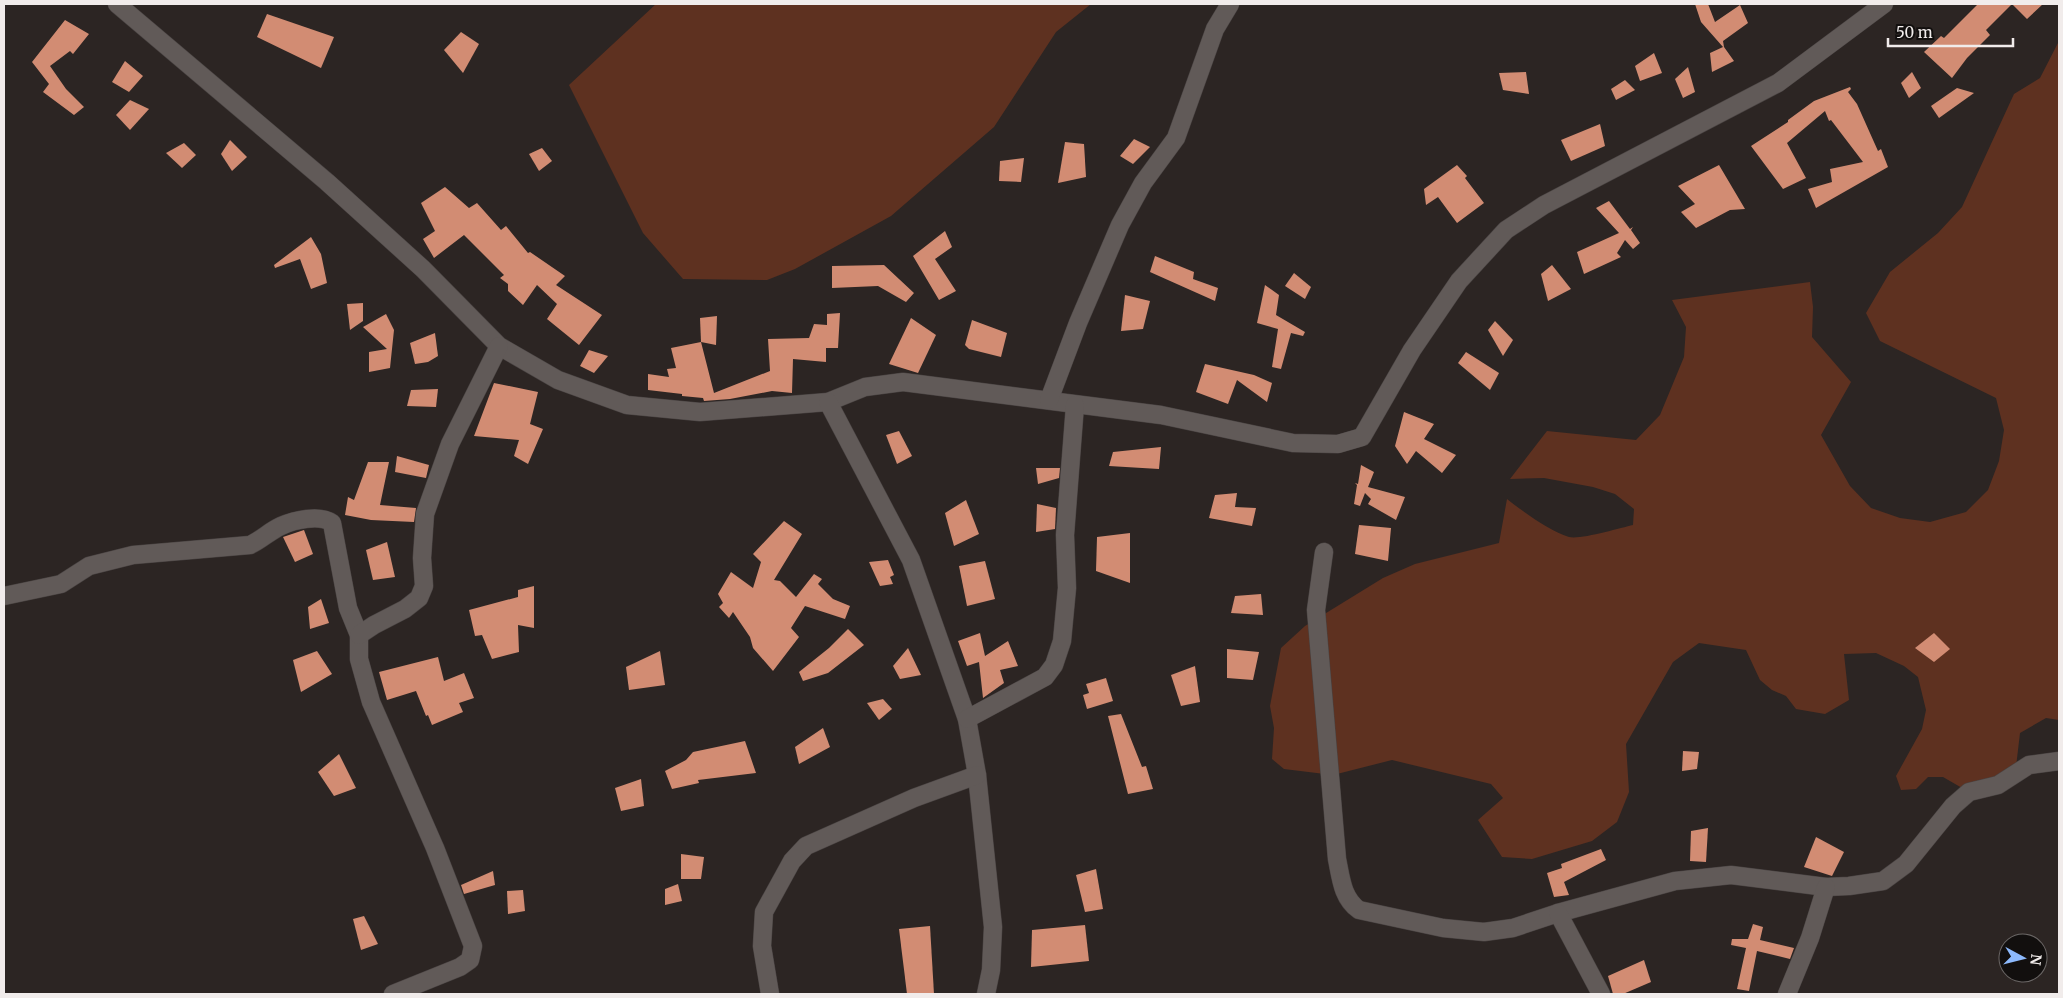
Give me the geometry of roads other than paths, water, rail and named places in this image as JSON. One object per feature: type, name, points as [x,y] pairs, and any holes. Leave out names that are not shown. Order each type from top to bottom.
[{"type":"street","points":[[117,4],[334,188],[423,269],[499,346],[558,380],[627,405],[700,412],[828,402],[864,387],[903,382],[1161,415],[1293,443],[1338,444],[1362,437],[1412,350],[1459,281],[1506,230],[1544,205],[1778,83],[1884,4]]},
{"type":"street","points":[[1049,400],[1078,323],[1120,225],[1143,183],[1176,138],[1215,29],[1230,4]]},
{"type":"street","points":[[359,635],[374,625],[405,610],[419,598],[424,586],[422,558],[425,514],[450,444],[499,346]]},
{"type":"street","points":[[828,402],[911,560],[967,719],[977,776],[993,927],[991,970],[986,994]]},
{"type":"street","points":[[967,719],[1045,677],[1054,665],[1062,641],[1067,588],[1065,535],[1075,404]]},
{"type":"street","points":[[4,596],[61,584],[89,566],[133,555],[250,545],[262,540],[281,526],[306,519],[328,520],[332,523],[348,608],[359,635],[359,659],[371,702],[435,848],[473,946],[470,960],[460,967],[393,994]]},
{"type":"street","points":[[1324,552],[1316,610],[1336,850],[1344,893],[1359,910],[1443,928],[1484,932],[1513,928],[1558,913],[1675,881],[1730,875],[1826,887],[1883,881],[1906,864],[1953,806],[1969,792],[1998,785],[2029,765],[2059,761]]},
{"type":"street","points":[[770,994],[762,946],[764,912],[792,860],[806,846],[914,798],[977,776]]},
{"type":"street","points":[[1787,994],[1810,938],[1826,887]]},
{"type":"street","points":[[1558,913],[1601,994]]}]
